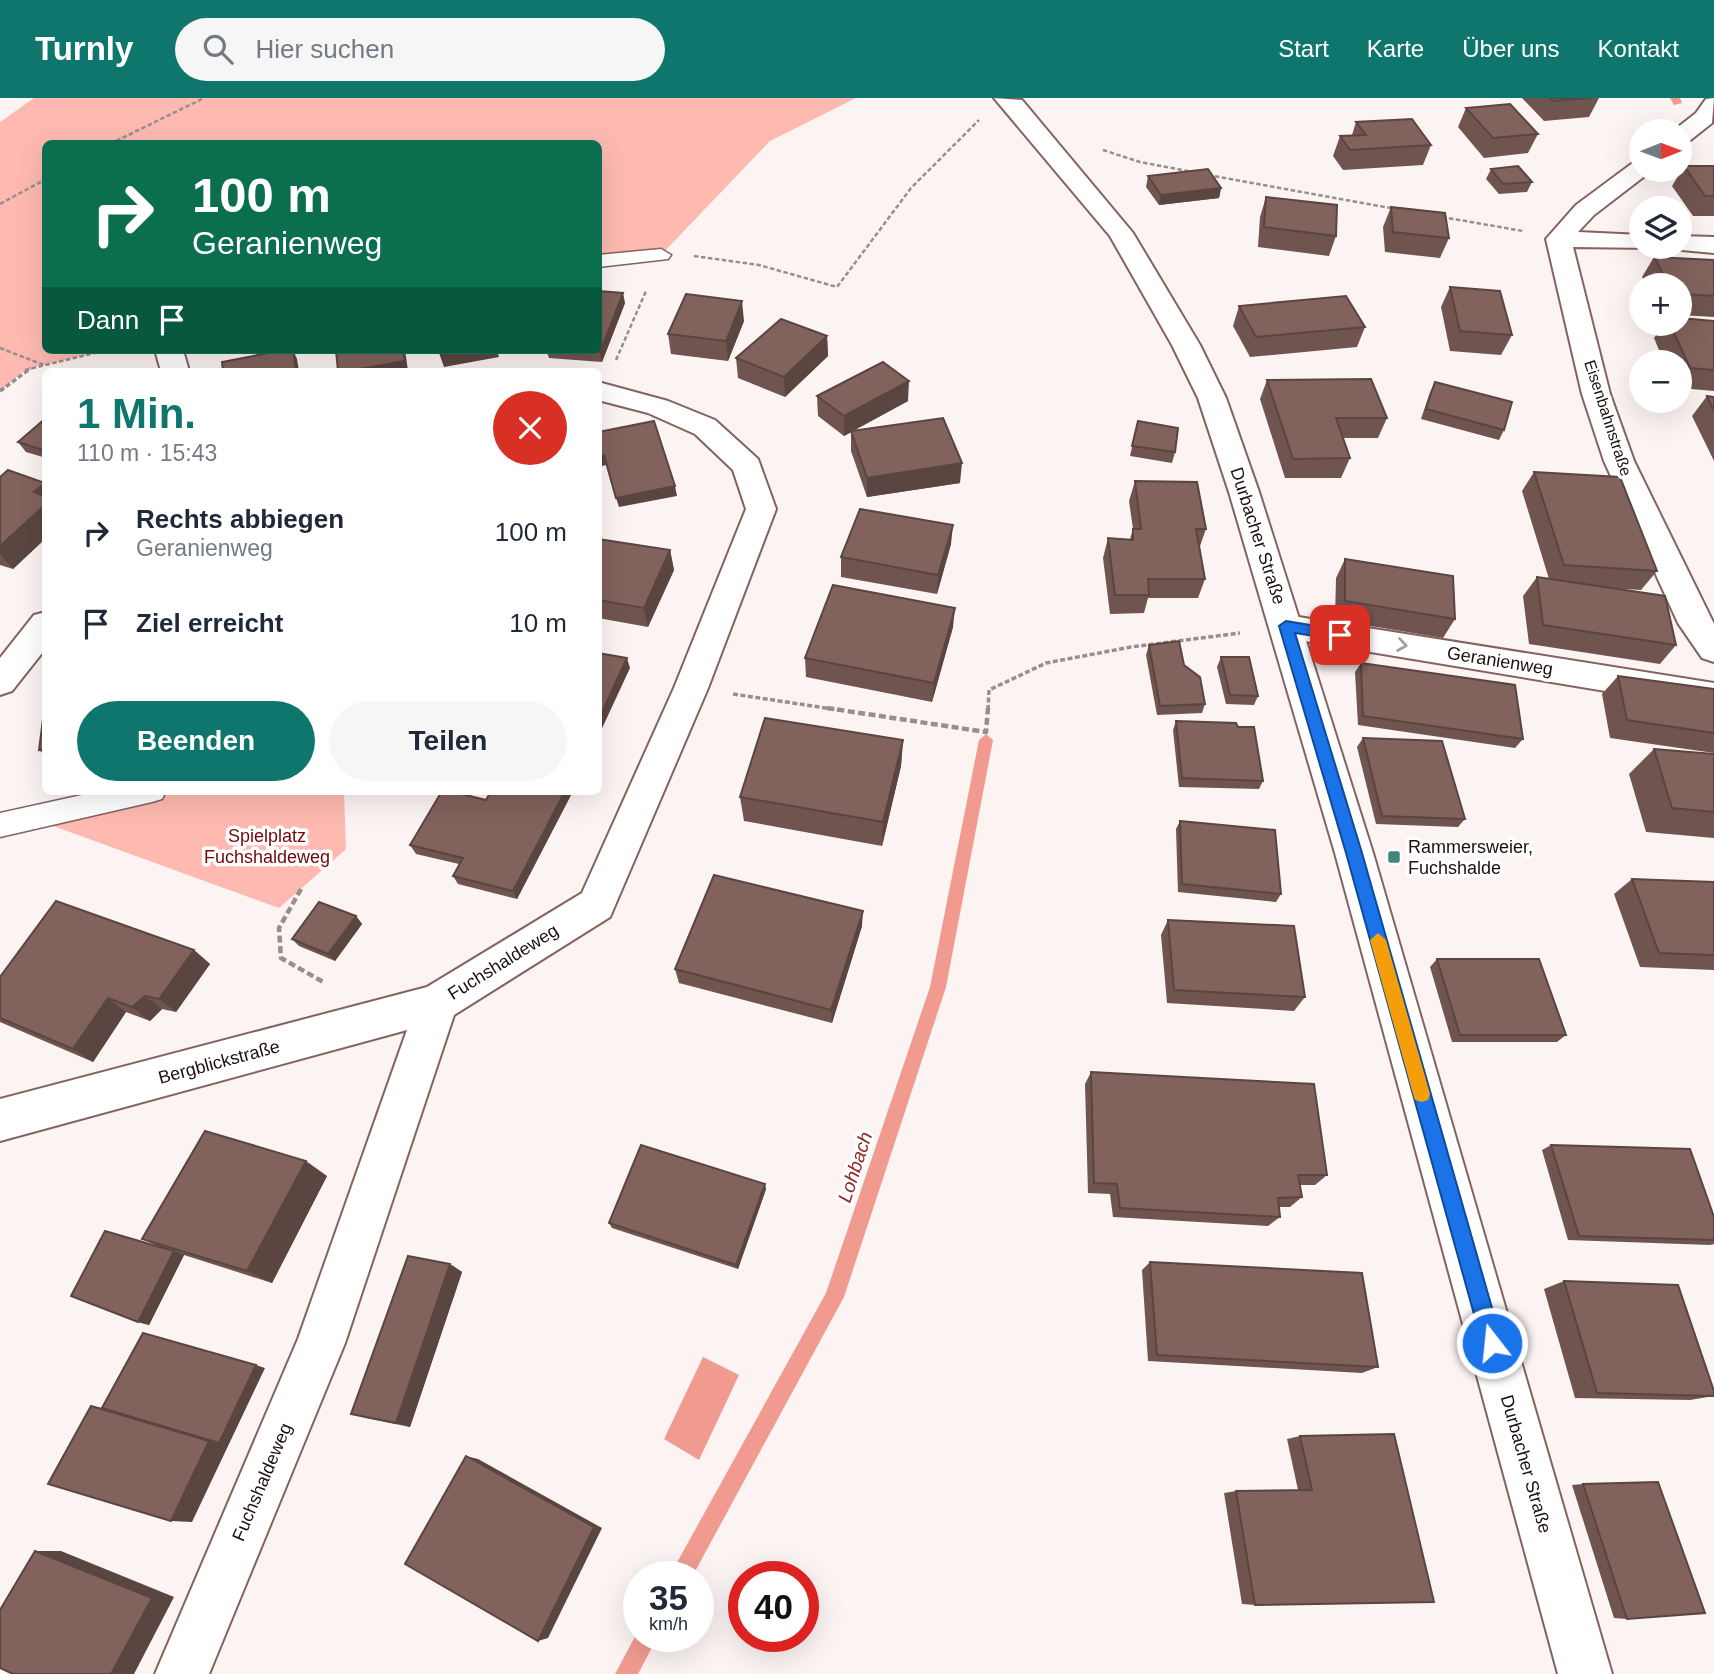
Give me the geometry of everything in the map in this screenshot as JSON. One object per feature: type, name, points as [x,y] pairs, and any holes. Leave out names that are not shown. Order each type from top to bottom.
[{"type":"street","name":"Durbacher Straße","points":[[1005,98],[1014,105],[1121,233],[1186,345],[1212,398],[1286,626],[1358,866],[1585,1674]]},
{"type":"street","points":[[1692,127],[1714,104]]},
{"type":"street","points":[[1558,239],[1585,210],[1629,177]]},
{"type":"street","points":[[1558,239],[1629,242]]},
{"type":"street","name":"Eisenbahnstraße","points":[[1558,239],[1596,394],[1619,461],[1695,623],[1714,649]]},
{"type":"street","points":[[1692,244],[1714,245]]},
{"type":"street","name":"Fuchshaldeweg","points":[[182,1674],[321,1343],[437,1003],[596,905],[691,688],[761,509],[747,466],[705,427],[658,407],[602,391]]},
{"type":"street","name":"Geranienweg","points":[[1286,626],[1714,696]]},
{"type":"street","points":[[0,682],[39,639]]},
{"type":"street","name":"Bergblickstraße","points":[[0,1120],[437,1003]]},
{"type":"lane","points":[[602,261],[661,256]]},
{"type":"lane","points":[[0,825],[134,795]]},
{"type":"path","points":[[118,140],[204,98]]},
{"type":"path","points":[[602,389],[661,256],[708,257],[759,265],[836,287],[911,188],[986,113]]},
{"type":"path","points":[[1101,150],[1140,162],[1194,172]]},
{"type":"path","points":[[1208,175],[1398,210]]},
{"type":"path","points":[[0,204],[42,181]]},
{"type":"path","points":[[1438,216],[1558,239]]},
{"type":"path","points":[[0,348],[45,365]]},
{"type":"path","points":[[0,391],[26,369],[90,354]]},
{"type":"path","points":[[691,688],[986,732],[989,690],[1045,663],[1131,647],[1286,626]]},
{"type":"path","points":[[301,889],[279,928],[281,958],[387,1018]]},
{"type":"green space","points":[[34,98],[856,98],[770,141],[661,255],[602,261],[602,140],[42,140],[42,354],[90,354],[26,369],[0,391],[0,122]]},
{"type":"green space","name":"Spielplatz Fuchshaldeweg","points":[[162,795],[344,795],[346,849],[279,908],[45,823]]},
{"type":"shaded area","points":[[703,1357],[739,1375],[699,1460],[664,1439]]},
{"type":"building","points":[[1550,98],[1591,98],[1553,101]]},
{"type":"building","points":[[1510,104],[1538,134],[1493,138],[1466,108]]},
{"type":"building","points":[[1412,119],[1431,145],[1350,150],[1340,136],[1366,135],[1356,122]]},
{"type":"building","points":[[1518,166],[1532,182],[1503,184],[1491,169]]},
{"type":"building","points":[[1692,166],[1714,166],[1714,196],[1705,196],[1692,177]]},
{"type":"building","points":[[1208,169],[1221,188],[1161,195],[1148,176]]},
{"type":"building","points":[[1266,197],[1337,205],[1336,236],[1264,227]]},
{"type":"building","points":[[1391,207],[1445,213],[1449,238],[1393,232]]},
{"type":"building","points":[[1655,259],[1714,260],[1714,296],[1692,295],[1692,273],[1663,273]]},
{"type":"building","points":[[1450,287],[1500,291],[1512,335],[1460,331]]},
{"type":"building","points":[[602,291],[623,293],[602,347]]},
{"type":"building","points":[[686,294],[742,301],[726,341],[668,334]]},
{"type":"building","points":[[1346,296],[1365,327],[1256,337],[1239,306]]},
{"type":"building","points":[[781,319],[827,336],[784,377],[736,358]]},
{"type":"building","points":[[1692,319],[1714,321],[1714,370],[1692,368],[1692,350],[1682,350],[1675,336],[1692,336]]},
{"type":"building","points":[[263,354],[294,354],[296,368],[223,368],[222,362]]},
{"type":"building","points":[[336,354],[404,354],[405,361],[366,368],[338,368]]},
{"type":"building","points":[[883,362],[909,381],[844,416],[817,396]]},
{"type":"building","points":[[1371,379],[1387,418],[1336,418],[1350,458],[1293,459],[1267,380]]},
{"type":"building","points":[[1435,382],[1512,402],[1504,430],[1426,409]]},
{"type":"building","points":[[1707,396],[1714,397],[1714,411]]},
{"type":"building","points":[[943,418],[962,463],[867,478],[851,431]]},
{"type":"building","points":[[42,421],[42,450],[18,442]]},
{"type":"building","points":[[654,421],[675,486],[616,498],[602,455],[602,431]]},
{"type":"building","points":[[1138,421],[1178,428],[1175,452],[1132,446]]},
{"type":"building","points":[[8,470],[42,482],[42,485],[34,492],[42,495],[42,508],[0,546],[0,477]]},
{"type":"building","points":[[1534,472],[1620,477],[1657,571],[1564,565]]},
{"type":"building","points":[[1135,481],[1197,482],[1206,529],[1196,529],[1205,579],[1148,579],[1149,595],[1115,595],[1108,538],[1133,540],[1133,529],[1141,529]]},
{"type":"building","points":[[860,509],[953,525],[938,575],[841,557]]},
{"type":"building","points":[[602,540],[670,550],[644,608],[602,601]]},
{"type":"building","points":[[1345,559],[1453,576],[1455,619],[1345,601]]},
{"type":"building","points":[[1537,577],[1665,596],[1676,645],[1543,625]]},
{"type":"building","points":[[833,585],[955,608],[934,683],[805,658]]},
{"type":"building","points":[[1179,641],[1184,665],[1200,677],[1205,704],[1160,706],[1149,645]]},
{"type":"building","points":[[602,654],[627,658],[602,712]]},
{"type":"building","points":[[1221,657],[1249,657],[1258,696],[1230,695]]},
{"type":"building","points":[[1361,663],[1515,685],[1523,739],[1363,716]]},
{"type":"building","points":[[1618,676],[1714,689],[1714,733],[1627,720]]},
{"type":"building","points":[[765,718],[903,740],[883,822],[740,797]]},
{"type":"building","points":[[1176,721],[1236,723],[1238,727],[1254,727],[1263,781],[1182,778]]},
{"type":"building","points":[[42,727],[42,749],[39,750]]},
{"type":"building","points":[[1363,738],[1442,741],[1465,819],[1382,816]]},
{"type":"building","points":[[1654,749],[1714,754],[1714,812],[1672,808]]},
{"type":"building","points":[[440,795],[465,795],[486,800],[489,795],[563,795],[513,891],[453,876],[463,858],[410,845]]},
{"type":"building","points":[[1180,821],[1275,830],[1281,894],[1182,884]]},
{"type":"building","points":[[714,875],[863,911],[831,1010],[675,969]]},
{"type":"building","points":[[1632,879],[1714,882],[1714,955],[1659,953]]},
{"type":"building","points":[[56,901],[194,950],[159,999],[145,996],[132,1007],[108,998],[73,1049],[0,1018],[0,977]]},
{"type":"building","points":[[319,902],[356,916],[328,954],[292,939]]},
{"type":"building","points":[[1168,920],[1294,926],[1305,997],[1174,990]]},
{"type":"building","points":[[1437,959],[1539,959],[1566,1035],[1460,1035]]},
{"type":"building","points":[[1091,1072],[1314,1084],[1327,1175],[1298,1175],[1302,1197],[1278,1198],[1280,1217],[1120,1208],[1117,1184],[1094,1183]]},
{"type":"building","points":[[205,1131],[306,1161],[247,1271],[142,1239]]},
{"type":"building","points":[[641,1145],[765,1184],[736,1265],[609,1223]]},
{"type":"building","points":[[1551,1145],[1690,1149],[1714,1217],[1714,1240],[1579,1236]]},
{"type":"building","points":[[105,1231],[174,1251],[138,1322],[71,1296]]},
{"type":"building","points":[[408,1256],[450,1264],[396,1423],[351,1414]]},
{"type":"building","points":[[1150,1262],[1362,1273],[1378,1367],[1157,1355]]},
{"type":"building","points":[[1564,1281],[1678,1285],[1714,1396],[1597,1393]]},
{"type":"building","points":[[143,1333],[256,1365],[219,1443],[102,1408]]},
{"type":"building","points":[[91,1406],[209,1441],[171,1521],[48,1484]]},
{"type":"building","points":[[1394,1434],[1434,1602],[1255,1605],[1236,1491],[1312,1490],[1300,1436]]},
{"type":"building","points":[[466,1456],[594,1527],[538,1641],[405,1564]]},
{"type":"building","points":[[1658,1482],[1705,1613],[1627,1619],[1583,1484]]},
{"type":"building","points":[[35,1551],[152,1598],[111,1674],[13,1674],[0,1668],[0,1610]]},
{"type":"waterway","points":[[1675,98],[1677,103]]},
{"type":"waterway","name":"Lohbach","points":[[689,1561],[834,1297],[938,987],[986,740]]},
{"type":"waterway","name":"Lohbach","points":[[626,1674],[638,1652]]},
{"type":"slow traffic","points":[[1378,940],[1422,1094]]},
{"type":"place","name":"Rammersweier, Fuchshalde","points":[[1394,857]]},
{"type":"route","points":[[1340,635],[1286,626],[1354,853],[1492,1343]]}]
